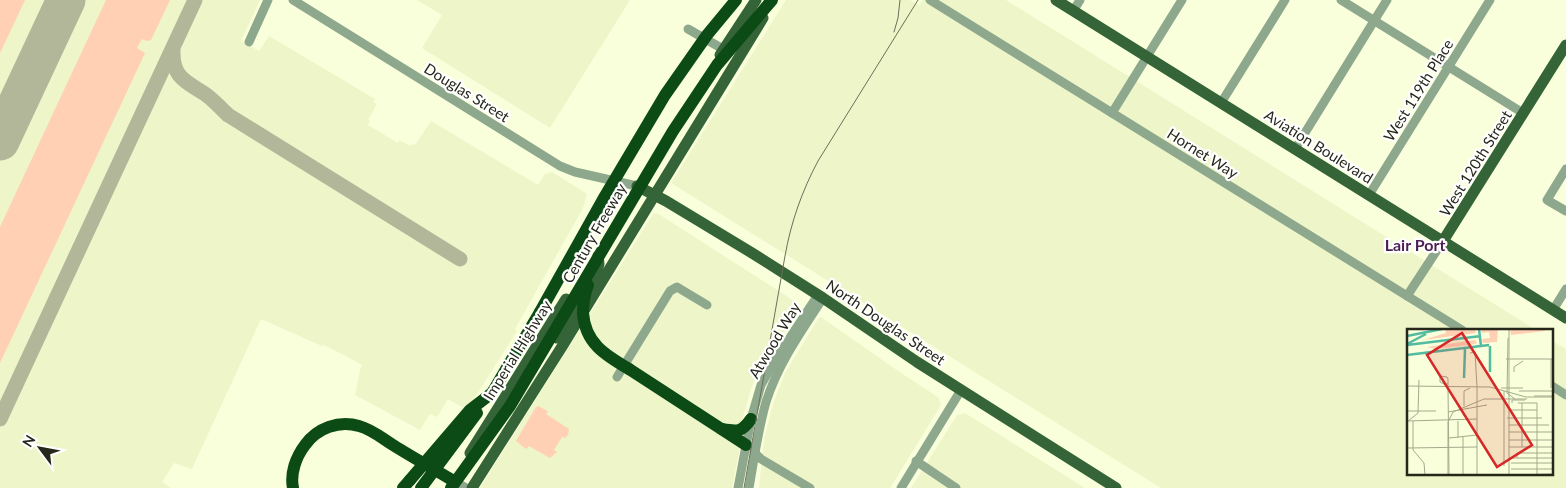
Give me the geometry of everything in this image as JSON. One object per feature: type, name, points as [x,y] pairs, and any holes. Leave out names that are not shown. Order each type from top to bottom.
[{"type":"highway","name":"Century Freeway","points":[[421,488],[492,393],[665,95],[707,35],[736,0]]},
{"type":"highway","name":"Century Freeway","points":[[452,486],[510,406],[600,249],[697,93],[738,39],[774,0]]},
{"type":"highway","points":[[600,249],[583,299],[584,322],[592,341],[611,358],[751,449]]},
{"type":"highway","points":[[403,488],[470,410],[492,393]]},
{"type":"highway","points":[[722,429],[734,431],[745,428],[751,419]]},
{"type":"highway","points":[[293,488],[293,470],[298,454],[306,442],[328,426],[342,424],[359,426],[374,433],[452,486]]},
{"type":"main road","name":"Imperial Highway","points":[[452,486],[545,334],[600,249],[636,186],[756,0]]},
{"type":"main road","points":[[736,61],[735,48],[763,0]]},
{"type":"main road","points":[[560,342],[655,194],[774,0]]},
{"type":"main road","name":"Aviation Boulevard","points":[[1056,0],[1566,318]]},
{"type":"main road","name":"West 120th Street","points":[[1443,242],[1566,45]]},
{"type":"main road","name":"North Douglas Street","points":[[636,186],[655,194],[820,296],[916,362],[1116,488]]},
{"type":"main road","points":[[472,488],[504,439],[596,276],[600,249]]},
{"type":"street","points":[[249,42],[268,0]]},
{"type":"street","name":"Douglas Street","points":[[293,0],[560,166],[575,172],[636,186]]},
{"type":"street","name":"Hornet Way","points":[[930,0],[1460,329]]},
{"type":"street","points":[[1073,11],[1080,0]]},
{"type":"street","points":[[1112,113],[1182,0]]},
{"type":"street","points":[[1221,103],[1285,0]]},
{"type":"street","points":[[1341,0],[1523,113]]},
{"type":"street","points":[[1295,149],[1388,0]]},
{"type":"street","name":"West 119th Place","points":[[1369,195],[1490,0]]},
{"type":"street","points":[[688,29],[724,49]]},
{"type":"street","points":[[1566,169],[1547,200],[1566,211]]},
{"type":"street","name":"West 120th Street","points":[[1407,296],[1443,242]]},
{"type":"street","points":[[617,377],[670,291],[676,287],[707,306]]},
{"type":"street","points":[[1553,310],[1565,294]]},
{"type":"street","name":"Atwood Way","points":[[749,488],[751,419],[761,385],[820,296]]},
{"type":"street","name":"Atwood Way","points":[[738,488],[775,378],[820,296]]},
{"type":"street","points":[[545,334],[560,342]]},
{"type":"street","points":[[1554,387],[1566,395]]},
{"type":"street","points":[[901,488],[961,390]]},
{"type":"street","points":[[751,449],[761,459],[810,488]]},
{"type":"street","points":[[916,461],[956,488]]},
{"type":"street","points":[[452,486],[466,488]]},
{"type":"shaded area","points":[[0,0],[260,0],[241,41],[259,51],[269,36],[375,99],[373,102],[377,104],[368,120],[370,121],[368,125],[398,143],[399,140],[410,146],[412,144],[415,145],[431,121],[538,185],[545,174],[552,172],[587,194],[583,208],[515,329],[517,331],[467,410],[448,399],[437,417],[430,414],[420,430],[355,395],[362,365],[324,345],[322,346],[261,319],[192,469],[174,463],[162,482],[171,488],[0,488]]},
{"type":"shaded area","points":[[0,0],[25,0],[0,53]]},
{"type":"shaded area","points":[[106,0],[170,0],[151,40],[142,39],[137,48],[145,53],[0,363],[0,227]]},
{"type":"shaded area","points":[[417,0],[630,0],[550,128],[422,48],[442,15]]},
{"type":"shaded area","points":[[786,0],[910,0],[919,5],[923,0],[1006,0],[1534,329],[1407,329],[1407,476],[1554,476],[1554,342],[1566,349],[1566,488],[1161,488],[671,183]]},
{"type":"shaded area","points":[[657,213],[799,304],[800,307],[758,372],[751,389],[742,420],[740,447],[732,488],[480,488],[653,214]]},
{"type":"shaded area","points":[[821,317],[938,397],[941,405],[890,488],[759,488],[764,439],[773,404],[785,373]]},
{"type":"shaded area","points":[[538,406],[548,411],[546,414],[569,429],[568,435],[565,438],[562,437],[554,450],[557,452],[550,458],[529,446],[526,449],[516,441]]},
{"type":"shaded area","points":[[965,413],[1085,488],[911,488],[957,415]]},
{"type":"taxiway","points":[[0,419],[195,0]]},
{"type":"taxiway","points":[[173,50],[175,66],[181,77],[208,96],[228,115],[460,259]]},
{"type":"runway","points":[[0,141],[66,0]]},
{"type":"tram line","points":[[894,32],[900,0]]},
{"type":"tram line","points":[[744,488],[785,256],[790,231],[798,207],[818,161],[918,0]]},
{"type":"district","name":"Lair Port","points":[[1415,244]]}]
